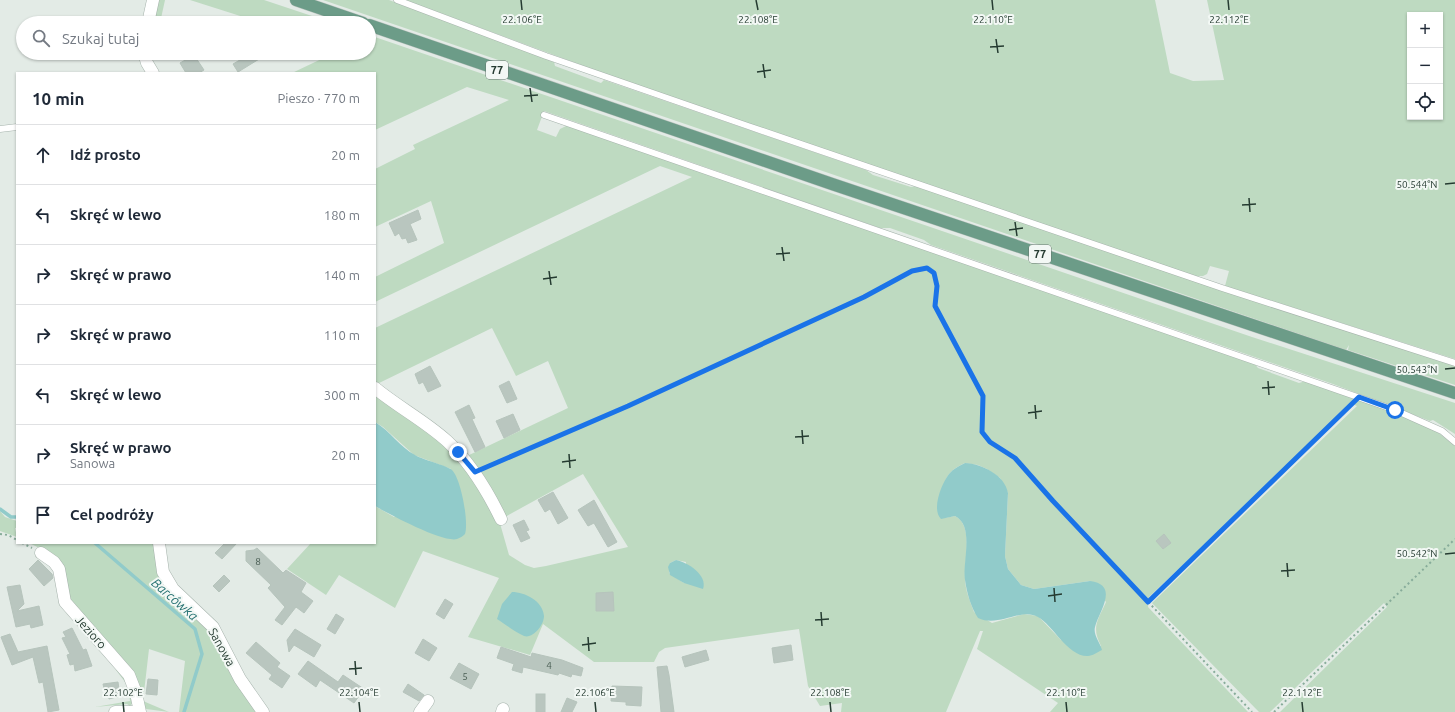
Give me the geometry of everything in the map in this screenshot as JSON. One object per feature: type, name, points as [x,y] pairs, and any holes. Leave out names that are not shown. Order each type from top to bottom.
[{"type":"main road","points":[[296,0],[342,16]]},
{"type":"main road","name":"77","points":[[376,27],[817,179],[1455,393]]},
{"type":"street","points":[[150,16],[153,0]]},
{"type":"street","points":[[146,60],[151,72]]},
{"type":"street","points":[[376,389],[446,440],[475,472],[501,519]]},
{"type":"street","name":"Sanowa","points":[[160,544],[163,572],[173,589],[213,627],[240,678],[263,712]]},
{"type":"street","name":"Jezioro","points":[[41,553],[54,562],[59,569],[65,602],[129,675],[140,712]]},
{"type":"street","points":[[420,712],[428,701]]},
{"type":"street","points":[[115,712],[136,712]]},
{"type":"lane","points":[[397,0],[546,56],[748,126],[1222,288],[1455,363]]},
{"type":"lane","points":[[544,114],[1359,397],[1421,420],[1442,431],[1455,442]]},
{"type":"lane","points":[[0,128],[16,127]]},
{"type":"path","points":[[475,472],[628,406],[864,297],[912,271],[927,268],[934,273],[936,279],[937,286],[935,306],[983,396],[982,432],[990,442],[1015,458],[1053,501],[1252,712]]},
{"type":"path","points":[[1148,602],[1359,397]]},
{"type":"path","points":[[0,534],[8,535],[16,539]]},
{"type":"path","points":[[1274,712],[1455,539]]},
{"type":"green space","points":[[158,0],[165,0],[162,16],[155,16]]},
{"type":"green space","points":[[190,0],[264,0],[312,16],[240,16]]},
{"type":"green space","points":[[323,0],[389,0],[554,62],[555,66],[601,83],[604,80],[866,170],[873,175],[911,187],[916,186],[1224,291],[1455,366],[1455,385],[1348,350],[1349,345],[1346,350],[376,18],[376,16],[370,16]]},
{"type":"green space","points":[[405,0],[1155,0],[1170,73],[1193,81],[1224,80],[1207,0],[1455,0],[1455,359],[1225,286],[1229,271],[1210,266],[1207,274],[1203,276],[1194,276],[646,89]]},
{"type":"green space","points":[[376,37],[1252,337],[1455,403],[1455,434],[1433,420],[1430,421],[1333,384],[931,245],[924,240],[890,228],[880,228],[544,111],[537,130],[556,137],[560,129],[568,125],[1254,363],[1258,368],[1299,383],[1306,381],[1422,423],[1435,430],[1455,446],[1455,712],[1280,712],[1387,607],[1384,603],[1270,712],[1259,712],[1152,603],[1357,406],[1352,404],[1149,597],[1148,607],[1248,712],[1050,712],[1058,703],[977,649],[983,631],[980,631],[946,712],[841,712],[842,703],[820,706],[808,686],[799,629],[665,648],[659,652],[654,662],[594,662],[543,624],[530,655],[468,637],[499,578],[423,551],[395,608],[339,575],[326,595],[287,569],[310,544],[376,544],[376,507],[394,517],[451,469],[414,455],[383,427],[376,423],[376,392],[442,441],[462,461],[499,520],[509,555],[525,565],[534,568],[546,566],[628,547],[583,474],[503,518],[467,456],[568,408],[548,361],[516,376],[492,328],[376,385],[376,328],[692,177],[660,166],[376,302],[376,277],[444,243],[431,201],[376,227],[376,168],[415,149],[413,145],[509,100],[467,87],[376,130],[376,72],[294,72],[319,60],[376,60]],"holes":[[[965,463],[978,465],[1000,478],[1008,493],[1005,556],[1008,569],[1021,585],[1034,589],[1090,581],[1106,602],[1098,619],[1096,628],[1096,634],[1101,646],[1061,640],[1038,616],[1024,614],[992,623],[974,612],[965,582],[967,544],[964,527],[961,521],[955,516],[944,518],[943,493],[946,479],[956,468]],[[676,560],[686,562],[684,583],[669,573],[670,563]]]},
{"type":"green space","points":[[0,511],[5,517],[16,521],[16,537],[0,531]]},
{"type":"green space","points":[[31,544],[157,544],[158,559],[202,619],[259,712],[179,712],[185,661],[149,649],[143,701],[169,712],[146,709],[71,605],[48,552]]},
{"type":"green space","points":[[120,669],[126,676],[133,702],[130,706],[127,704],[95,707],[130,701],[128,686],[116,670]]},
{"type":"water","points":[[376,423],[410,452],[452,470],[461,491],[466,520],[465,534],[457,539],[440,537],[376,507]]},
{"type":"water","points":[[965,463],[985,468],[992,472],[998,476],[1006,487],[1008,493],[1005,556],[1008,569],[1021,585],[1034,589],[1090,581],[1099,583],[1104,588],[1106,593],[1105,600],[1095,627],[1096,636],[1102,650],[1090,656],[1081,655],[1067,646],[1044,621],[1031,615],[1024,614],[994,621],[978,618],[973,609],[965,580],[965,528],[961,521],[955,516],[941,519],[938,515],[937,509],[939,496],[946,478],[958,466]]},
{"type":"water","points":[[676,560],[686,563],[700,574],[704,584],[703,589],[684,583],[670,575],[668,567],[670,563]]},
{"type":"water","points":[[512,592],[517,592],[532,598],[537,602],[543,611],[544,620],[540,627],[531,635],[524,636],[497,619],[502,604]]},
{"type":"building","points":[[185,60],[197,60],[204,70],[201,72],[185,72],[180,63]]},
{"type":"building","points":[[240,60],[258,60],[238,72],[233,64]]},
{"type":"building","points":[[418,210],[421,219],[410,224],[417,240],[408,243],[406,238],[402,239],[399,233],[395,236],[389,223]]},
{"type":"building","points":[[430,366],[441,386],[428,392],[423,382],[419,384],[415,374]]},
{"type":"building","points":[[509,381],[517,399],[507,403],[499,386]]},
{"type":"building","points":[[469,405],[475,418],[472,419],[485,447],[475,452],[455,412]]},
{"type":"building","points":[[513,414],[520,430],[504,438],[496,421]]},
{"type":"building","points":[[553,492],[568,518],[558,524],[550,509],[545,512],[538,500]]},
{"type":"building","points":[[594,500],[617,542],[608,547],[594,523],[588,526],[578,510]]},
{"type":"building","points":[[524,520],[529,530],[526,531],[530,538],[521,542],[513,525]]},
{"type":"building","points":[[1164,534],[1171,543],[1163,549],[1156,541]]},
{"type":"building","points":[[224,544],[236,544],[222,559],[215,553]]},
{"type":"building","points":[[257,548],[283,573],[286,570],[306,583],[301,592],[313,601],[304,613],[296,607],[282,625],[275,620],[285,607],[268,588],[271,585],[246,561],[246,551]]},
{"type":"building","points":[[38,560],[52,574],[53,578],[44,586],[29,569]]},
{"type":"building","points":[[224,575],[230,581],[219,592],[213,586]]},
{"type":"building","points":[[20,585],[24,604],[17,611],[39,606],[43,625],[31,628],[30,624],[16,627],[7,587]]},
{"type":"building","points":[[613,592],[614,611],[596,611],[596,593]]},
{"type":"building","points":[[445,599],[453,604],[444,619],[436,614]]},
{"type":"building","points":[[336,614],[344,619],[335,634],[327,629]]},
{"type":"building","points":[[72,628],[83,650],[86,649],[92,666],[75,671],[74,664],[70,665],[67,655],[70,654],[62,638],[66,637],[63,632]]},
{"type":"building","points":[[295,629],[321,645],[314,657],[294,645],[289,652],[287,640]]},
{"type":"building","points":[[10,634],[18,652],[47,646],[59,710],[48,712],[43,682],[39,683],[33,657],[12,665],[1,637]]},
{"type":"building","points":[[423,639],[437,648],[429,661],[415,653]]},
{"type":"building","points":[[256,642],[280,663],[277,667],[290,676],[282,688],[269,679],[272,675],[246,653]]},
{"type":"building","points":[[791,645],[793,660],[774,663],[772,648]]},
{"type":"building","points":[[501,647],[531,657],[532,653],[562,660],[583,668],[581,676],[572,674],[571,677],[559,673],[558,675],[523,667],[522,673],[512,670],[514,664],[497,658]]},
{"type":"building","points":[[706,650],[709,660],[685,667],[682,657]]},
{"type":"building","points":[[308,661],[338,682],[343,675],[364,689],[354,703],[320,680],[316,687],[298,674]]},
{"type":"building","points":[[459,663],[479,674],[471,689],[450,678]]},
{"type":"building","points":[[667,666],[674,712],[661,712],[657,667]]},
{"type":"building","points":[[148,679],[158,680],[157,695],[146,694]]},
{"type":"building","points":[[118,682],[120,696],[109,699],[108,692],[105,693],[103,684]]},
{"type":"building","points":[[408,684],[424,695],[419,701],[403,692]]},
{"type":"building","points":[[612,686],[642,687],[641,706],[626,705],[626,702],[611,701]]},
{"type":"building","points":[[536,694],[545,694],[545,712],[536,712]]},
{"type":"building","points":[[567,698],[577,702],[572,712],[561,712]]},
{"type":"waterway","name":"Barcówka","points":[[0,509],[11,517],[16,517]]},
{"type":"waterway","name":"Barcówka","points":[[96,544],[195,629],[202,654],[184,712]]},
{"type":"route","points":[[458,452],[475,472],[628,406],[717,363],[864,297],[912,271],[927,268],[934,273],[937,286],[935,306],[969,367],[983,396],[982,432],[990,442],[1015,458],[1053,501],[1148,602],[1359,397],[1395,410]]}]
